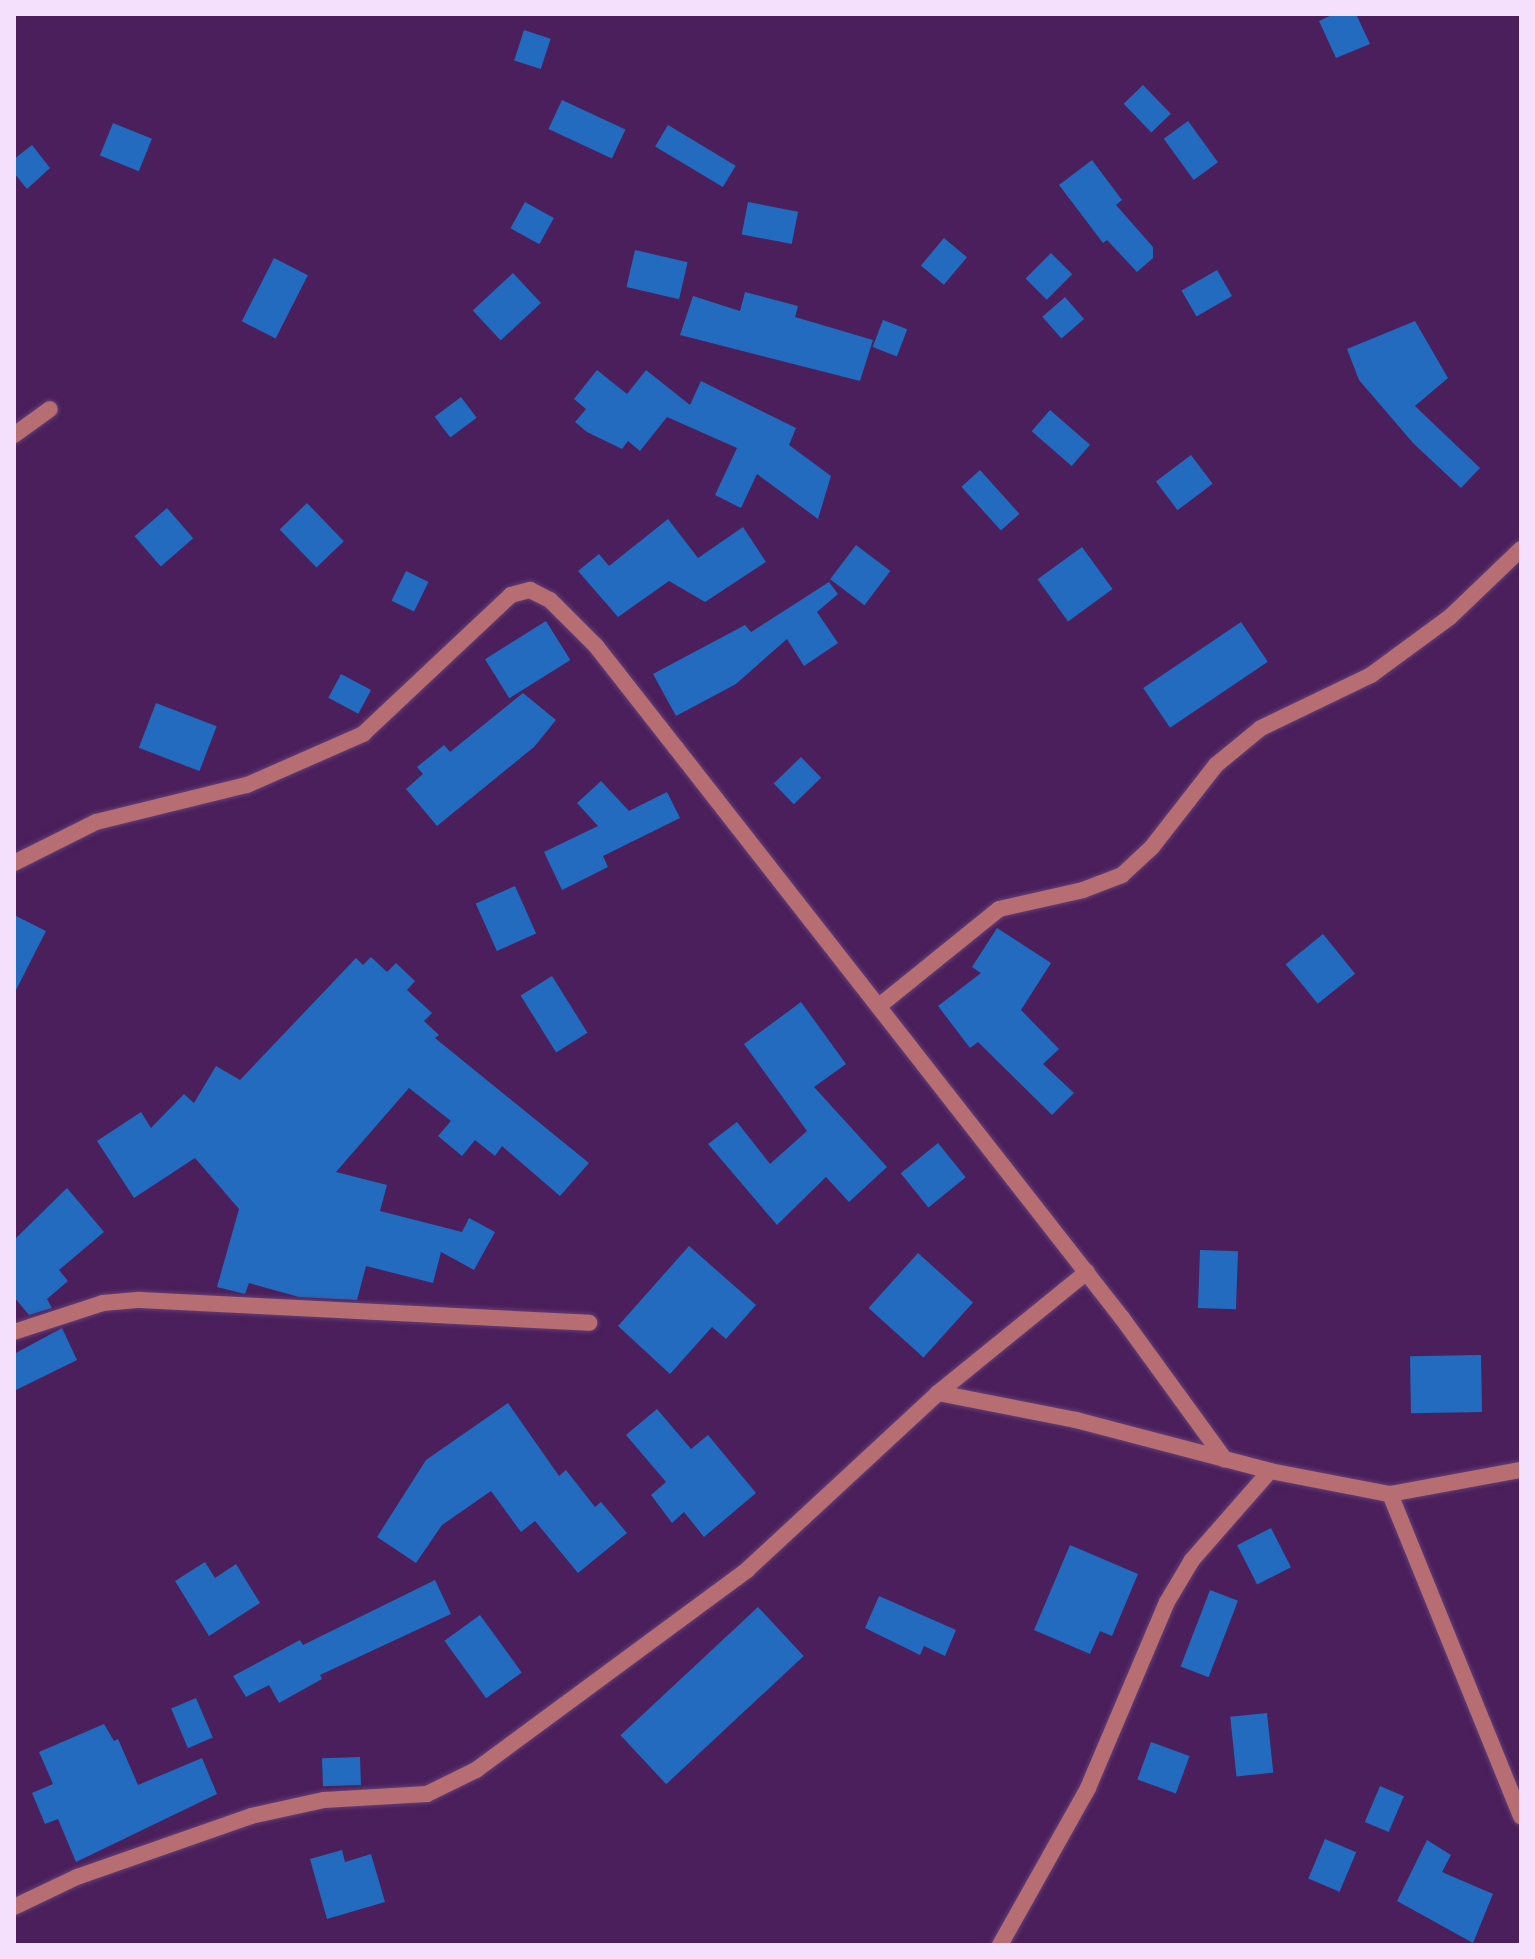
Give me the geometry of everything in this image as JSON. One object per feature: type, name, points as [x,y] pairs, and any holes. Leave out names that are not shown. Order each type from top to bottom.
[{"type":"street","points":[[14,435],[50,409]]},
{"type":"street","points":[[879,1006],[999,909],[1083,890],[1122,875],[1152,847],[1216,765],[1261,728],[1383,667],[1450,617],[1521,549]]},
{"type":"street","points":[[14,863],[96,822],[247,785],[363,734],[511,595],[530,590],[550,600],[596,646],[1087,1272],[1225,1460]]},
{"type":"street","points":[[14,1907],[77,1877],[251,1816],[324,1800],[427,1794],[476,1770],[747,1570],[938,1393],[1087,1272]]},
{"type":"street","points":[[14,1332],[103,1303],[140,1300],[589,1323]]},
{"type":"street","points":[[938,1393],[1076,1420],[1270,1471],[1390,1494],[1521,1470]]},
{"type":"street","points":[[1000,1945],[1088,1788],[1167,1602],[1192,1560],[1270,1471]]},
{"type":"street","points":[[1390,1494],[1521,1816]]},
{"type":"building","points":[[1334,14],[1356,14],[1370,44],[1336,58],[1319,21]]},
{"type":"building","points":[[524,30],[551,39],[541,69],[514,60]]},
{"type":"building","points":[[1143,85],[1171,114],[1151,133],[1124,104]]},
{"type":"building","points":[[562,100],[625,130],[612,159],[548,129]]},
{"type":"building","points":[[1188,121],[1218,162],[1194,180],[1164,139]]},
{"type":"building","points":[[113,123],[152,139],[139,171],[100,155]]},
{"type":"building","points":[[668,125],[736,166],[723,187],[655,146]]},
{"type":"building","points":[[32,145],[50,168],[27,189],[14,173],[14,159]]},
{"type":"building","points":[[1092,160],[1122,200],[1116,205],[1153,247],[1153,258],[1137,272],[1107,240],[1103,243],[1059,185]]},
{"type":"building","points":[[525,202],[554,218],[539,244],[510,228]]},
{"type":"building","points":[[748,202],[798,212],[792,244],[742,234]]},
{"type":"building","points":[[944,238],[967,257],[944,285],[921,266]]},
{"type":"building","points":[[635,250],[688,262],[679,299],[626,287]]},
{"type":"building","points":[[1051,253],[1072,274],[1047,300],[1026,278]]},
{"type":"building","points":[[274,258],[308,275],[276,339],[242,321]]},
{"type":"building","points":[[1217,270],[1232,296],[1196,316],[1181,290]]},
{"type":"building","points":[[513,273],[541,303],[501,340],[473,311]]},
{"type":"building","points":[[745,292],[798,306],[795,317],[873,340],[860,381],[680,335],[693,296],[740,311]]},
{"type":"building","points":[[1065,297],[1084,319],[1061,339],[1042,317]]},
{"type":"building","points":[[883,320],[907,329],[897,356],[873,347]]},
{"type":"building","points":[[1415,321],[1448,378],[1415,406],[1480,468],[1461,488],[1413,443],[1359,380],[1347,349]]},
{"type":"building","points":[[597,370],[627,394],[646,370],[690,405],[701,381],[796,428],[789,445],[831,476],[818,519],[757,474],[741,508],[715,495],[737,448],[667,417],[640,451],[628,441],[622,449],[587,432],[575,422],[586,409],[574,399]]},
{"type":"building","points":[[461,397],[477,418],[450,438],[435,417]]},
{"type":"building","points":[[1050,410],[1090,445],[1072,466],[1032,431]]},
{"type":"building","points":[[1191,455],[1213,484],[1178,510],[1156,481]]},
{"type":"building","points":[[980,470],[1019,514],[1001,531],[961,487]]},
{"type":"building","points":[[307,503],[344,541],[316,568],[280,529]]},
{"type":"building","points":[[167,508],[193,538],[161,566],[135,536]]},
{"type":"building","points":[[668,519],[698,558],[743,527],[766,562],[705,602],[669,581],[618,617],[578,571],[599,554],[609,566]]},
{"type":"building","points":[[856,545],[890,571],[864,605],[830,579]]},
{"type":"building","points":[[1082,547],[1113,589],[1068,621],[1038,579]]},
{"type":"building","points":[[406,571],[428,582],[414,612],[392,601]]},
{"type":"building","points":[[829,582],[838,594],[817,612],[838,643],[804,666],[787,639],[736,684],[676,716],[653,674],[745,625],[751,632]]},
{"type":"building","points":[[546,621],[570,660],[509,698],[485,659]]},
{"type":"building","points":[[1241,622],[1268,662],[1170,728],[1143,688]]},
{"type":"building","points":[[341,674],[371,690],[358,714],[328,698]]},
{"type":"building","points":[[523,693],[556,720],[534,747],[437,826],[406,789],[423,774],[417,767],[444,745],[450,752]]},
{"type":"building","points":[[156,703],[217,726],[199,771],[139,748]]},
{"type":"building","points":[[801,757],[821,778],[794,804],[774,783]]},
{"type":"building","points":[[601,781],[629,811],[667,792],[680,818],[603,856],[608,867],[562,890],[544,852],[598,826],[577,803]]},
{"type":"building","points":[[515,886],[536,934],[497,951],[476,903]]},
{"type":"building","points":[[14,915],[46,931],[14,994]]},
{"type":"building","points":[[997,928],[1051,963],[1021,1010],[1059,1049],[1043,1064],[1074,1093],[1052,1115],[978,1042],[970,1048],[938,1006],[981,973],[972,967]]},
{"type":"building","points":[[1323,934],[1355,974],[1318,1004],[1286,964]]},
{"type":"building","points":[[371,957],[387,972],[396,963],[415,981],[407,990],[432,1013],[424,1021],[439,1035],[435,1038],[589,1163],[560,1196],[502,1146],[495,1156],[475,1140],[462,1156],[438,1136],[451,1121],[409,1088],[336,1172],[387,1185],[380,1211],[462,1232],[469,1218],[495,1232],[474,1270],[441,1252],[433,1283],[366,1266],[357,1300],[299,1297],[249,1283],[245,1294],[217,1287],[239,1209],[195,1158],[134,1198],[97,1141],[141,1112],[151,1128],[184,1094],[194,1103],[216,1066],[240,1080],[356,958],[363,965]]},
{"type":"building","points":[[552,976],[588,1033],[556,1052],[521,996]]},
{"type":"building","points":[[801,1002],[846,1064],[814,1087],[887,1167],[849,1202],[826,1177],[777,1225],[708,1144],[737,1122],[770,1164],[807,1131],[744,1044]]},
{"type":"building","points":[[938,1143],[966,1177],[928,1207],[901,1173]]},
{"type":"building","points":[[67,1188],[104,1232],[59,1270],[68,1281],[47,1299],[52,1308],[29,1315],[14,1297],[14,1240]]},
{"type":"building","points":[[689,1246],[756,1305],[726,1339],[712,1327],[670,1374],[618,1326]]},
{"type":"building","points":[[1200,1250],[1238,1251],[1236,1309],[1198,1308]]},
{"type":"building","points":[[918,1253],[973,1303],[923,1358],[868,1308]]},
{"type":"building","points":[[62,1328],[77,1360],[14,1391],[14,1354]]},
{"type":"building","points":[[1481,1355],[1482,1412],[1411,1413],[1410,1356]]},
{"type":"building","points":[[508,1403],[559,1476],[566,1470],[595,1507],[601,1502],[627,1533],[578,1573],[535,1521],[521,1532],[491,1491],[442,1525],[416,1563],[377,1537],[426,1460]]},
{"type":"building","points":[[657,1409],[691,1449],[708,1435],[756,1493],[704,1537],[684,1512],[672,1523],[651,1495],[666,1482],[626,1435]]},
{"type":"building","points":[[1271,1528],[1291,1567],[1257,1584],[1237,1545]]},
{"type":"building","points":[[1070,1545],[1138,1574],[1112,1636],[1100,1631],[1090,1654],[1034,1630]]},
{"type":"building","points":[[205,1562],[215,1578],[236,1564],[260,1603],[209,1636],[175,1581]]},
{"type":"building","points":[[435,1580],[451,1614],[320,1675],[322,1679],[279,1703],[269,1685],[246,1697],[233,1676],[300,1640],[303,1645]]},
{"type":"building","points":[[1210,1590],[1238,1601],[1209,1677],[1181,1667]]},
{"type":"building","points":[[879,1596],[956,1630],[945,1656],[924,1646],[920,1655],[865,1628]]},
{"type":"building","points":[[758,1607],[804,1656],[666,1784],[621,1735]]},
{"type":"building","points":[[480,1615],[522,1672],[486,1698],[444,1641]]},
{"type":"building","points":[[196,1698],[213,1738],[188,1748],[171,1709]]},
{"type":"building","points":[[1267,1713],[1273,1773],[1236,1777],[1230,1717]]},
{"type":"building","points":[[104,1724],[114,1741],[118,1739],[138,1785],[202,1758],[217,1794],[76,1862],[58,1819],[45,1824],[32,1793],[53,1784],[39,1752]]},
{"type":"building","points":[[1151,1742],[1190,1756],[1176,1794],[1137,1780]]},
{"type":"building","points":[[360,1757],[361,1785],[323,1786],[322,1758]]},
{"type":"building","points":[[1380,1786],[1404,1796],[1389,1832],[1365,1822]]},
{"type":"building","points":[[1325,1839],[1356,1852],[1339,1892],[1308,1879]]},
{"type":"building","points":[[1427,1840],[1451,1855],[1442,1872],[1493,1894],[1473,1943],[1397,1901]]},
{"type":"building","points":[[342,1850],[345,1862],[371,1854],[385,1902],[327,1919],[310,1859]]}]
